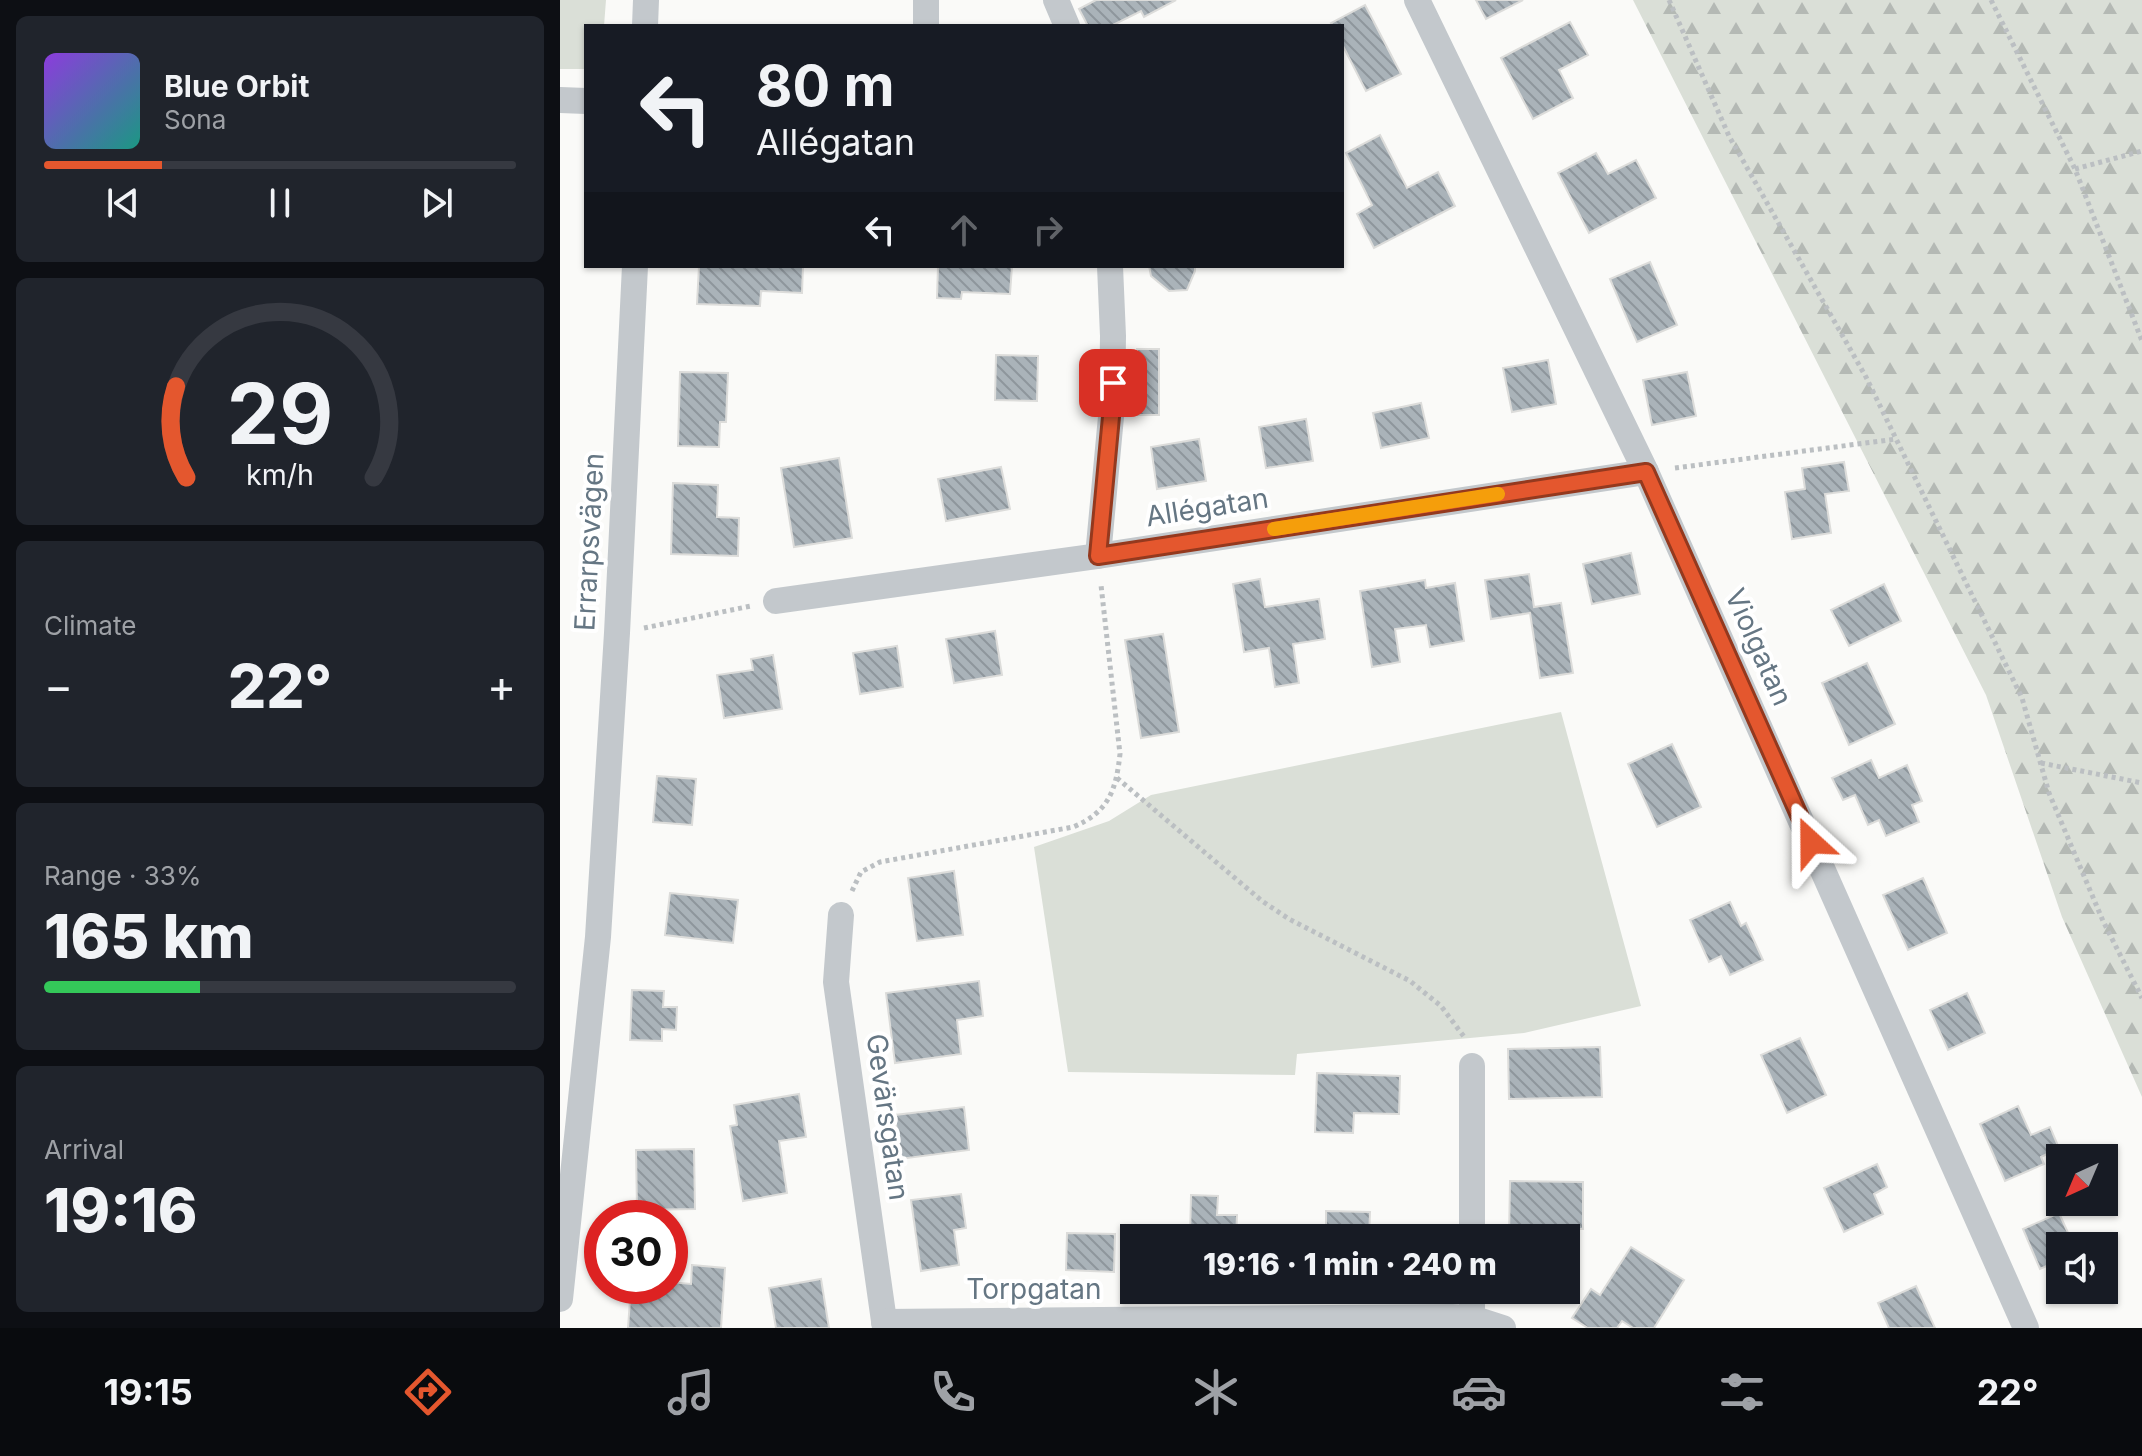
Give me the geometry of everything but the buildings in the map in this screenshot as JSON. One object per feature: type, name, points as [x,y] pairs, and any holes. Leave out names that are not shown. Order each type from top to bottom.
[{"type":"street","points":[[645,24],[646,0]]},
{"type":"street","points":[[926,0],[926,24]]},
{"type":"street","points":[[1056,0],[1066,24]]},
{"type":"street","name":"Violgatan","points":[[1417,0],[1646,472],[2026,1328]]},
{"type":"street","points":[[560,100],[584,101]]},
{"type":"street","name":"Errarpsvägen","points":[[560,1299],[598,937],[635,268]]},
{"type":"street","points":[[1098,556],[1112,406],[1110,268]]},
{"type":"street","name":"Allégatan","points":[[776,601],[1098,556],[1646,472]]},
{"type":"street","name":"Gevärsgatan","points":[[841,915],[836,982],[885,1325]]},
{"type":"street","points":[[1472,1066],[1472,1224]]},
{"type":"street","points":[[1472,1304],[1472,1318]]},
{"type":"street","name":"Torpgatan","points":[[885,1325],[1472,1318],[1503,1328]]},
{"type":"path","points":[[1669,0],[1729,136],[1866,377],[2022,698],[2049,793],[2103,921],[2142,998]]},
{"type":"path","points":[[1991,0],[2075,169],[2142,341]]},
{"type":"path","points":[[2075,169],[2142,151]]},
{"type":"path","points":[[1646,472],[1896,439]]},
{"type":"path","points":[[841,915],[861,872],[880,862],[1073,827],[1088,821],[1102,810],[1117,778],[1120,754],[1098,556]]},
{"type":"path","points":[[617,633],[776,601]]},
{"type":"path","points":[[2041,763],[2142,783]]},
{"type":"path","points":[[1117,778],[1262,901],[1314,933],[1388,968],[1429,996],[1453,1020],[1472,1050],[1472,1066]]},
{"type":"green space","points":[[560,0],[606,0],[604,24],[584,24],[584,69],[560,69]]},
{"type":"green space","points":[[1633,0],[2142,0],[2142,1097],[2062,917],[1986,695]]},
{"type":"green space","points":[[1561,712],[1641,1006],[1524,1033],[1297,1054],[1295,1075],[1068,1072],[1034,847],[1109,821],[1151,795]]},
{"type":"slow traffic","points":[[1274,529],[1498,494]]},
{"type":"route","points":[[1113,383],[1098,556],[1646,472],[1811,842]]}]
